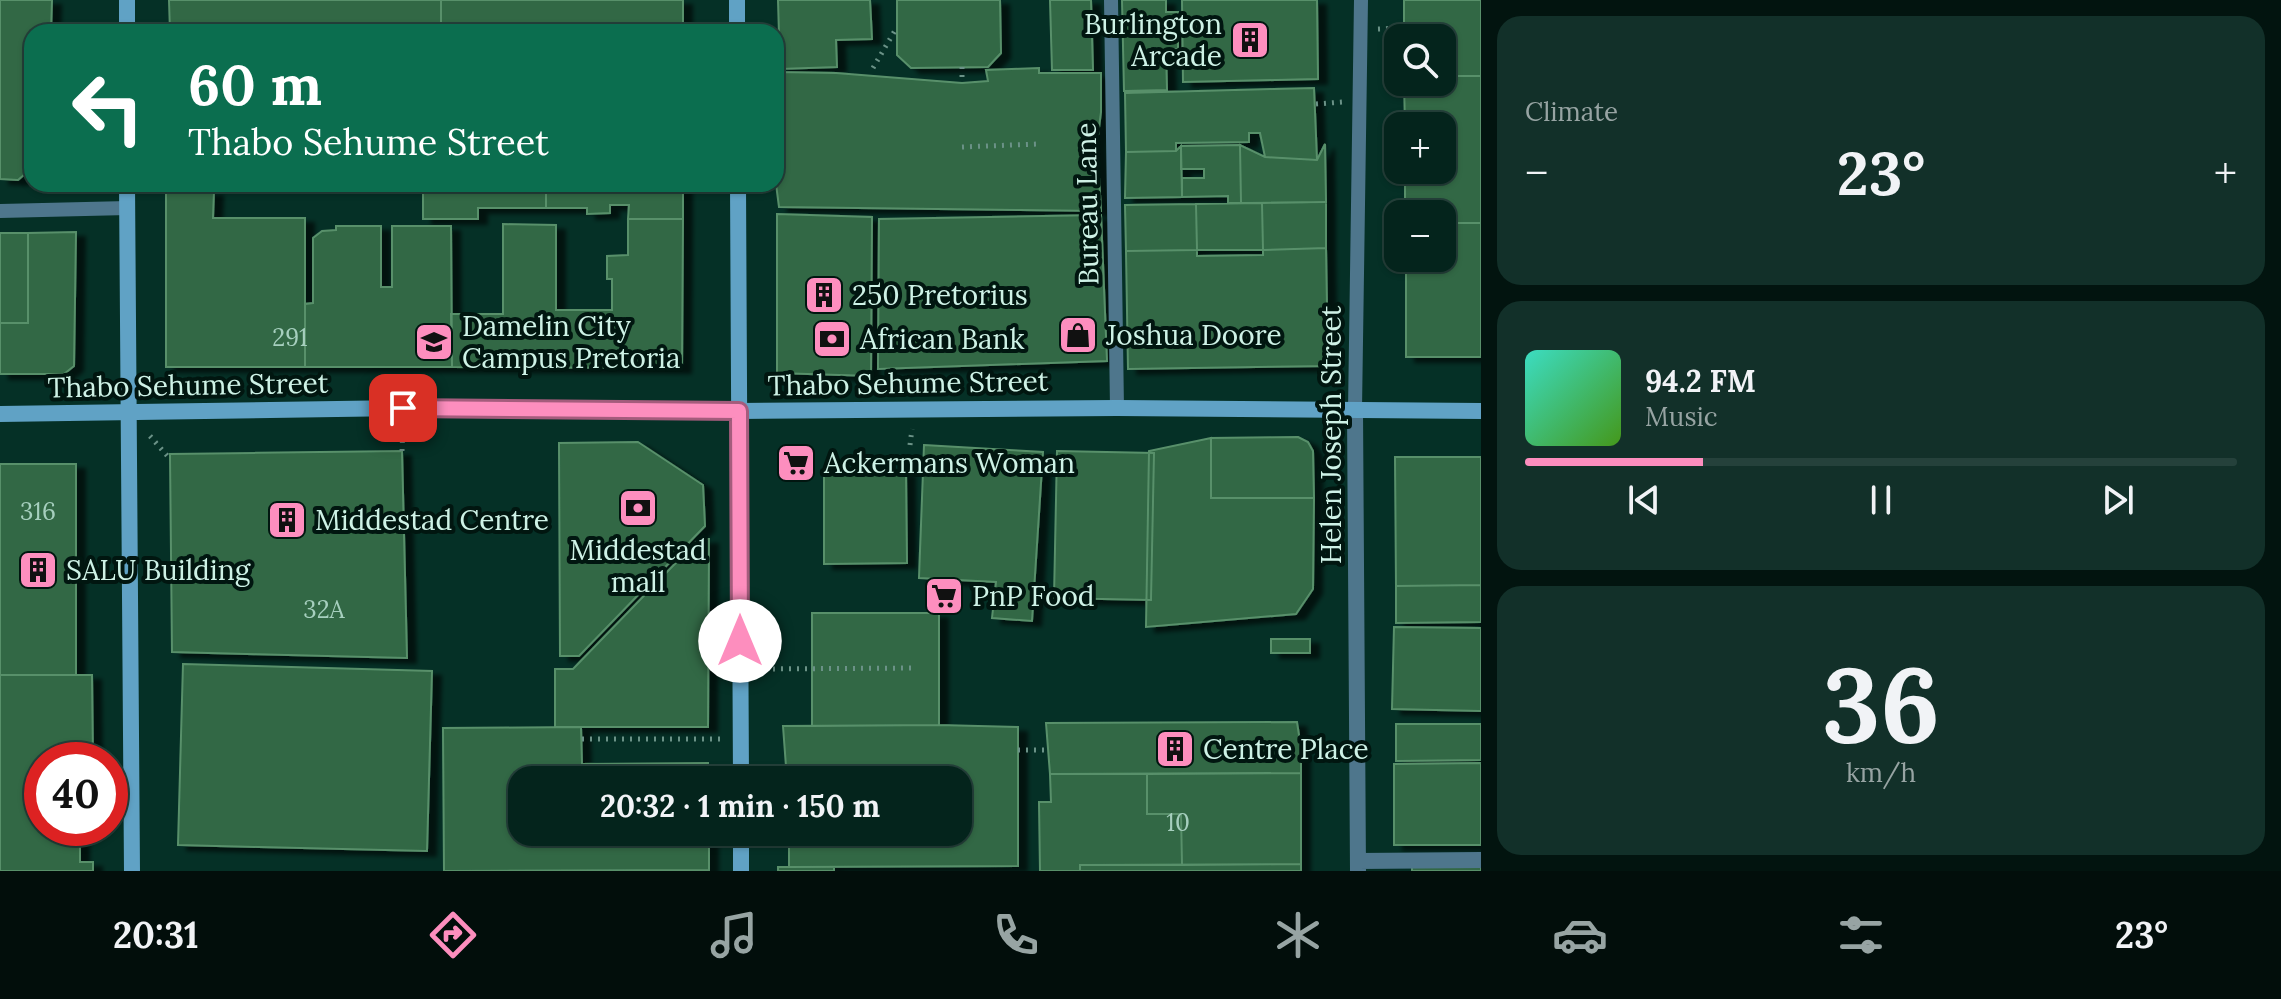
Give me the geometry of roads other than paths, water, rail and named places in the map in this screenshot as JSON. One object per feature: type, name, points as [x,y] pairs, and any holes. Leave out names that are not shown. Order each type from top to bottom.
[{"type":"main road","points":[[127,0],[127,24]]},
{"type":"main road","points":[[737,0],[737,24]]},
{"type":"main road","points":[[127,192],[132,871]]},
{"type":"main road","points":[[738,192],[741,766]]},
{"type":"main road","name":"Thabo Sehume Street","points":[[0,414],[403,408],[1481,411]]},
{"type":"main road","points":[[741,846],[741,871]]},
{"type":"street","name":"Helen Joseph Street","points":[[1355,410],[1358,866]]},
{"type":"street","points":[[1358,866],[1481,860]]},
{"type":"lane","name":"Bureau Lane","points":[[1111,0],[1117,408]]},
{"type":"lane","name":"Helen Joseph Street","points":[[1355,410],[1361,0]]},
{"type":"lane","points":[[0,211],[128,208]]},
{"type":"place","name":"Burlington Arcade","points":[[1250,40]]},
{"type":"place","name":"250 Pretorius","points":[[824,295]]},
{"type":"place","name":"Joshua Doore","points":[[1078,335]]},
{"type":"place","name":"African Bank","points":[[832,339]]},
{"type":"place","name":"Damelin City Campus Pretoria","points":[[434,342]]},
{"type":"place","name":"Ackermans Woman","points":[[796,463]]},
{"type":"place","name":"Middestad mall","points":[[638,508]]},
{"type":"place","name":"Middestad Centre","points":[[287,520]]},
{"type":"place","name":"SALU Building","points":[[38,570]]},
{"type":"place","name":"PnP Food","points":[[944,596]]},
{"type":"place","name":"Centre Place","points":[[1175,749]]}]
